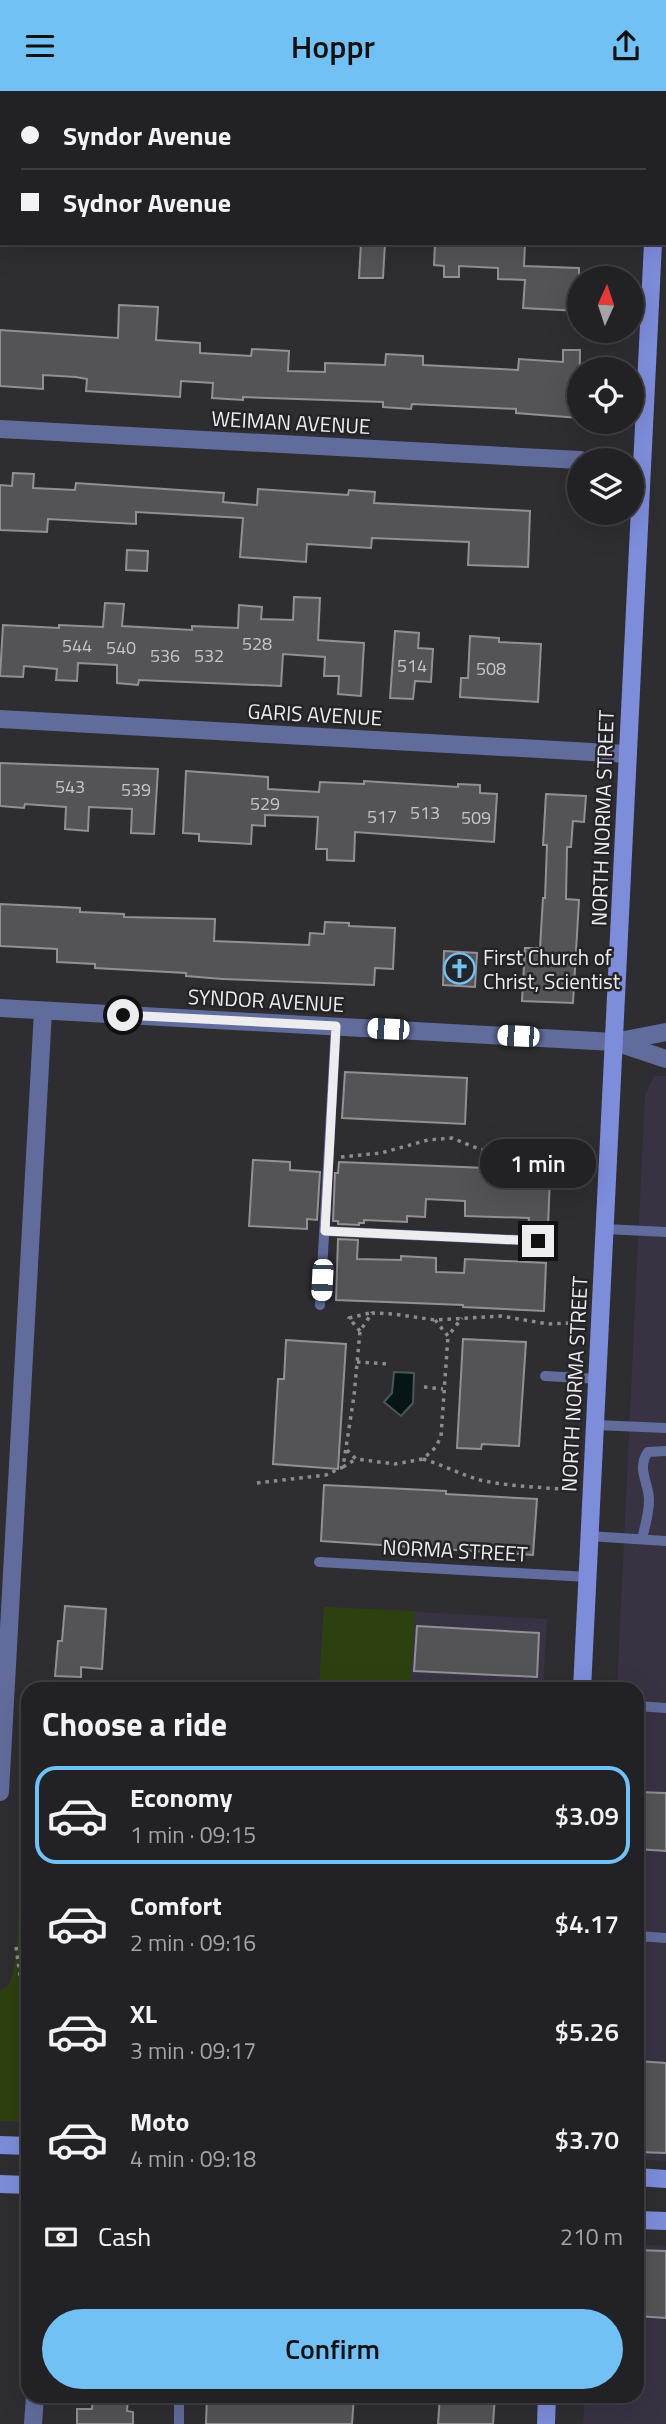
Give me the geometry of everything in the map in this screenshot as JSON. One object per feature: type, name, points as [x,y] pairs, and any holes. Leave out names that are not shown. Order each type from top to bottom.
[{"type":"street","name":"NORTH NORMA STREET","points":[[637,448],[653,245]]},
{"type":"street","name":"WEIMAN AVENUE","points":[[0,429],[567,459]]},
{"type":"street","name":"NORTH NORMA STREET","points":[[582,1682],[628,754],[634,525]]},
{"type":"street","name":"GARIS AVENUE","points":[[0,719],[628,754]]},
{"type":"street","name":"SYNDOR AVENUE","points":[[0,1008],[614,1042]]},
{"type":"street","points":[[0,1792],[43,1011]]},
{"type":"street","points":[[614,1042],[666,1033]]},
{"type":"street","points":[[614,1042],[666,1059]]},
{"type":"street","points":[[0,2145],[21,2146]]},
{"type":"street","points":[[644,2177],[666,2179]]},
{"type":"street","points":[[0,2184],[21,2185]]},
{"type":"street","points":[[644,2220],[666,2221]]},
{"type":"street","points":[[33,2424],[34,2403]]},
{"type":"street","points":[[546,2424],[547,2403]]},
{"type":"lane","points":[[320,1305],[336,1026]]},
{"type":"lane","points":[[605,1229],[666,1232]]},
{"type":"lane","points":[[325,1231],[538,1241]]},
{"type":"lane","points":[[545,1376],[599,1379]]},
{"type":"lane","points":[[596,1425],[666,1428]]},
{"type":"lane","points":[[642,1539],[649,1496],[642,1474],[643,1459],[648,1452],[666,1451]]},
{"type":"lane","points":[[589,1536],[666,1541]]},
{"type":"lane","name":"NORMA STREET","points":[[319,1562],[588,1577]]},
{"type":"lane","points":[[644,1706],[666,1708]]},
{"type":"lane","points":[[644,1936],[666,1938]]},
{"type":"lane","points":[[178,2403],[179,2424]]},
{"type":"path","points":[[329,1158],[381,1153],[428,1140],[452,1138],[479,1149],[546,1163],[578,1165]]},
{"type":"path","points":[[343,1468],[360,1331],[372,1313]]},
{"type":"path","points":[[360,1331],[349,1318],[372,1313],[435,1320],[500,1316],[548,1324],[570,1323]]},
{"type":"path","points":[[423,1459],[436,1447],[441,1436],[448,1336],[461,1318]]},
{"type":"path","points":[[435,1320],[448,1336]]},
{"type":"path","points":[[357,1362],[388,1364]]},
{"type":"path","points":[[424,1387],[444,1389]]},
{"type":"path","points":[[347,1450],[356,1459],[394,1464],[423,1459],[478,1479],[521,1487],[562,1489]]},
{"type":"path","points":[[257,1483],[326,1475],[356,1459]]},
{"type":"path","points":[[16,1947],[21,1982]]},
{"type":"shaded area","points":[[654,1076],[666,1076],[666,2161],[644,2159],[644,1682],[617,1682],[645,1095]]},
{"type":"shaded area","points":[[394,1372],[414,1373],[413,1403],[401,1416],[384,1402],[392,1393]]},
{"type":"shaded area","points":[[324,1607],[547,1619],[543,1682],[319,1682]]},
{"type":"shaded area","points":[[644,2244],[666,2246],[666,2424],[583,2424],[584,2403],[644,2403]]},
{"type":"green space","points":[[324,1607],[415,1611],[410,1682],[319,1682]]},
{"type":"green space","points":[[20,1879],[21,2122],[0,2121],[0,1991],[9,1983],[14,1970]]},
{"type":"building","points":[[361,245],[385,245],[383,278],[359,278]]},
{"type":"building","points":[[435,245],[525,245],[524,266],[567,268],[567,310],[523,308],[525,280],[498,279],[498,268],[459,266],[459,277],[444,277],[444,266],[434,265]]},
{"type":"building","points":[[119,305],[158,307],[156,340],[200,343],[200,353],[251,356],[252,349],[289,351],[288,371],[325,372],[325,363],[385,365],[386,354],[423,356],[423,365],[518,370],[519,359],[563,362],[563,350],[580,350],[580,357],[567,357],[567,417],[516,413],[516,409],[412,404],[411,409],[383,407],[383,402],[212,398],[213,383],[181,381],[180,397],[86,391],[87,379],[76,377],[43,375],[43,389],[0,386],[0,330],[118,338]]},
{"type":"building","points":[[13,473],[34,474],[33,488],[75,490],[76,483],[224,493],[223,502],[257,505],[258,489],[348,495],[349,490],[375,492],[374,503],[530,511],[528,567],[468,565],[469,542],[372,538],[371,548],[307,544],[306,562],[240,557],[243,518],[136,512],[136,524],[48,519],[47,532],[0,530],[0,485],[12,486]]},
{"type":"building","points":[[127,550],[148,551],[147,571],[126,570]]},
{"type":"building","points":[[294,597],[320,598],[318,640],[364,643],[361,696],[338,694],[339,676],[324,676],[325,657],[283,654],[281,686],[139,680],[138,685],[117,683],[117,665],[78,663],[77,681],[56,680],[57,669],[24,666],[23,677],[0,676],[3,625],[103,627],[105,603],[124,604],[122,626],[192,630],[192,626],[238,628],[239,605],[262,607],[261,619],[293,620]]},
{"type":"building","points":[[395,631],[419,633],[418,648],[433,649],[431,682],[415,681],[413,699],[390,698]]},
{"type":"building","points":[[470,636],[499,638],[499,642],[541,644],[538,702],[460,697],[461,678],[468,678]]},
{"type":"building","points":[[0,763],[158,769],[154,834],[131,833],[132,809],[89,807],[88,831],[65,829],[66,807],[25,804],[24,808],[0,806]]},
{"type":"building","points":[[186,771],[268,777],[268,789],[319,792],[320,782],[364,784],[364,781],[458,787],[458,784],[480,785],[480,793],[497,794],[494,842],[355,832],[354,861],[327,860],[327,849],[316,849],[318,817],[265,815],[265,826],[252,825],[251,844],[199,841],[199,834],[183,833]]},
{"type":"building","points":[[546,794],[586,796],[584,822],[573,821],[571,847],[567,847],[566,899],[579,900],[573,1003],[522,1001],[525,948],[540,948],[545,898],[547,845],[543,845]]},
{"type":"building","points":[[0,904],[80,908],[80,912],[124,914],[124,917],[215,919],[214,941],[309,945],[310,933],[324,934],[325,922],[395,928],[393,969],[375,968],[374,985],[223,979],[186,976],[186,973],[95,968],[95,964],[57,962],[57,949],[0,946]]},
{"type":"building","points":[[444,951],[477,953],[475,987],[443,985]]},
{"type":"building","points":[[345,1072],[467,1078],[465,1124],[342,1118]]},
{"type":"building","points":[[253,1160],[290,1162],[290,1170],[320,1172],[317,1220],[307,1219],[307,1229],[249,1226]]},
{"type":"building","points":[[339,1162],[486,1168],[483,1173],[550,1176],[548,1227],[528,1226],[529,1218],[465,1216],[465,1201],[426,1199],[425,1217],[407,1216],[407,1222],[364,1220],[364,1223],[359,1225],[338,1224],[338,1221],[333,1221],[335,1173],[338,1173]]},
{"type":"building","points":[[338,1239],[358,1240],[357,1259],[401,1260],[401,1256],[436,1258],[436,1272],[464,1273],[465,1259],[546,1263],[544,1311],[336,1300]]},
{"type":"building","points":[[463,1339],[526,1342],[519,1446],[482,1444],[481,1449],[457,1448]]},
{"type":"building","points":[[286,1340],[346,1344],[338,1469],[273,1464],[278,1379],[284,1379]]},
{"type":"building","points":[[324,1485],[537,1499],[533,1555],[321,1541]]},
{"type":"building","points":[[65,1606],[106,1609],[102,1669],[81,1667],[81,1677],[55,1676]]},
{"type":"building","points":[[417,1626],[539,1633],[537,1677],[414,1671]]},
{"type":"building","points":[[644,1792],[666,1793],[666,1851],[644,1849]]},
{"type":"building","points":[[644,2061],[666,2063],[666,2153],[644,2152]]},
{"type":"building","points":[[644,2250],[666,2251],[666,2318],[644,2316]]},
{"type":"building","points":[[92,2403],[128,2403],[127,2411],[133,2412],[133,2424],[77,2424],[77,2409],[92,2409]]},
{"type":"building","points":[[207,2403],[354,2403],[352,2424],[206,2424]]},
{"type":"building","points":[[440,2403],[494,2403],[493,2424],[438,2424]]},
{"type":"place","name":"First Church of Christ, Scientist","points":[[460,969]]},
{"type":"route","points":[[123,1015],[336,1026],[325,1231],[538,1241]]}]
